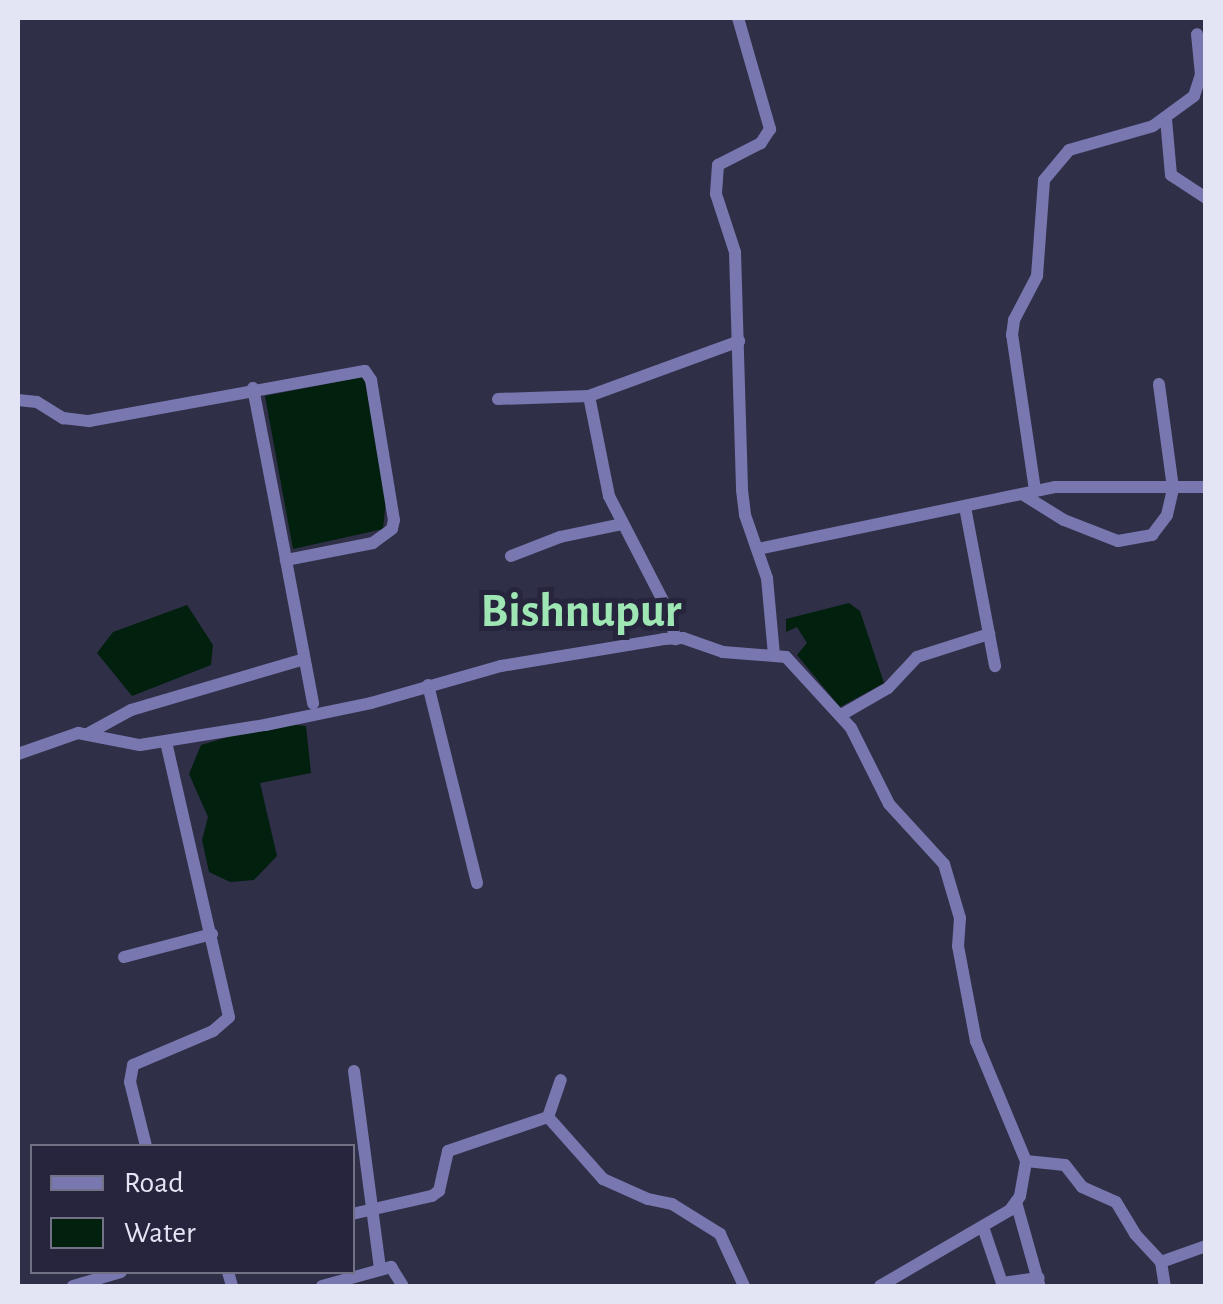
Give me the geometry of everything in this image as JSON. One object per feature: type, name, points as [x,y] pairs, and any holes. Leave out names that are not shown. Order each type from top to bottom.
[{"type":"street","points":[[738,18],[770,128],[761,143],[726,158],[715,176],[716,194],[735,252],[742,490],[768,578],[774,655]]},
{"type":"street","points":[[1159,384],[1172,488],[1160,527],[1152,535],[1127,542],[1064,520],[1028,492],[1012,335],[1014,320],[1037,276],[1044,180],[1069,150],[1134,133],[1166,119],[1201,90],[1198,34]]},
{"type":"street","points":[[1166,119],[1171,174],[1206,198]]},
{"type":"street","points":[[498,399],[589,396],[739,341]]},
{"type":"street","points":[[18,400],[37,402],[63,418],[88,421],[365,370],[371,380],[392,529],[373,542],[286,560]]},
{"type":"street","points":[[253,388],[313,703]]},
{"type":"street","points":[[589,396],[609,496],[622,524],[638,544],[654,590],[670,612],[675,638]]},
{"type":"street","points":[[758,549],[1028,492],[1206,487]]},
{"type":"street","points":[[965,507],[996,666]]},
{"type":"street","points":[[511,556],[560,537],[622,524]]},
{"type":"street","points":[[841,716],[888,688],[918,657],[989,634]]},
{"type":"street","points":[[88,733],[124,744],[166,742],[371,703],[502,666],[675,638],[723,652],[792,660],[841,716],[889,804],[944,864],[960,918],[958,946],[976,1041],[1026,1161],[1016,1202],[1039,1282],[1002,1283],[984,1227]]},
{"type":"street","points":[[18,754],[61,736],[88,733],[130,710],[304,658]]},
{"type":"street","points":[[428,685],[477,883]]},
{"type":"street","points":[[146,1144],[130,1082],[133,1065],[213,1031],[229,1018],[166,742]]},
{"type":"street","points":[[124,957],[212,934]]},
{"type":"street","points":[[354,1072],[380,1269]]},
{"type":"street","points":[[355,1213],[422,1200],[439,1191],[448,1151],[548,1117],[555,1108],[561,1080]]},
{"type":"street","points":[[548,1117],[602,1179],[672,1204],[720,1234],[744,1286]]},
{"type":"street","points":[[1026,1161],[1065,1165],[1082,1187],[1116,1202],[1135,1234],[1161,1262],[1165,1286]]},
{"type":"street","points":[[886,1285],[984,1227],[1016,1202]]},
{"type":"street","points":[[1161,1262],[1206,1246]]},
{"type":"street","points":[[322,1286],[380,1269],[396,1270],[403,1286]]},
{"type":"street","points":[[73,1286],[115,1274]]},
{"type":"water","points":[[367,376],[387,490],[383,529],[293,549],[265,396]]},
{"type":"water","points":[[849,603],[860,611],[884,683],[840,707],[797,655],[807,643],[797,627],[786,632],[786,619]]},
{"type":"water","points":[[187,605],[213,645],[211,665],[132,696],[97,653],[113,632]]},
{"type":"water","points":[[275,723],[306,726],[311,773],[260,783],[277,856],[254,880],[230,882],[209,872],[202,840],[208,817],[189,774],[201,745]]},
{"type":"district","name":"Bishnupur","points":[[581,613]]}]
